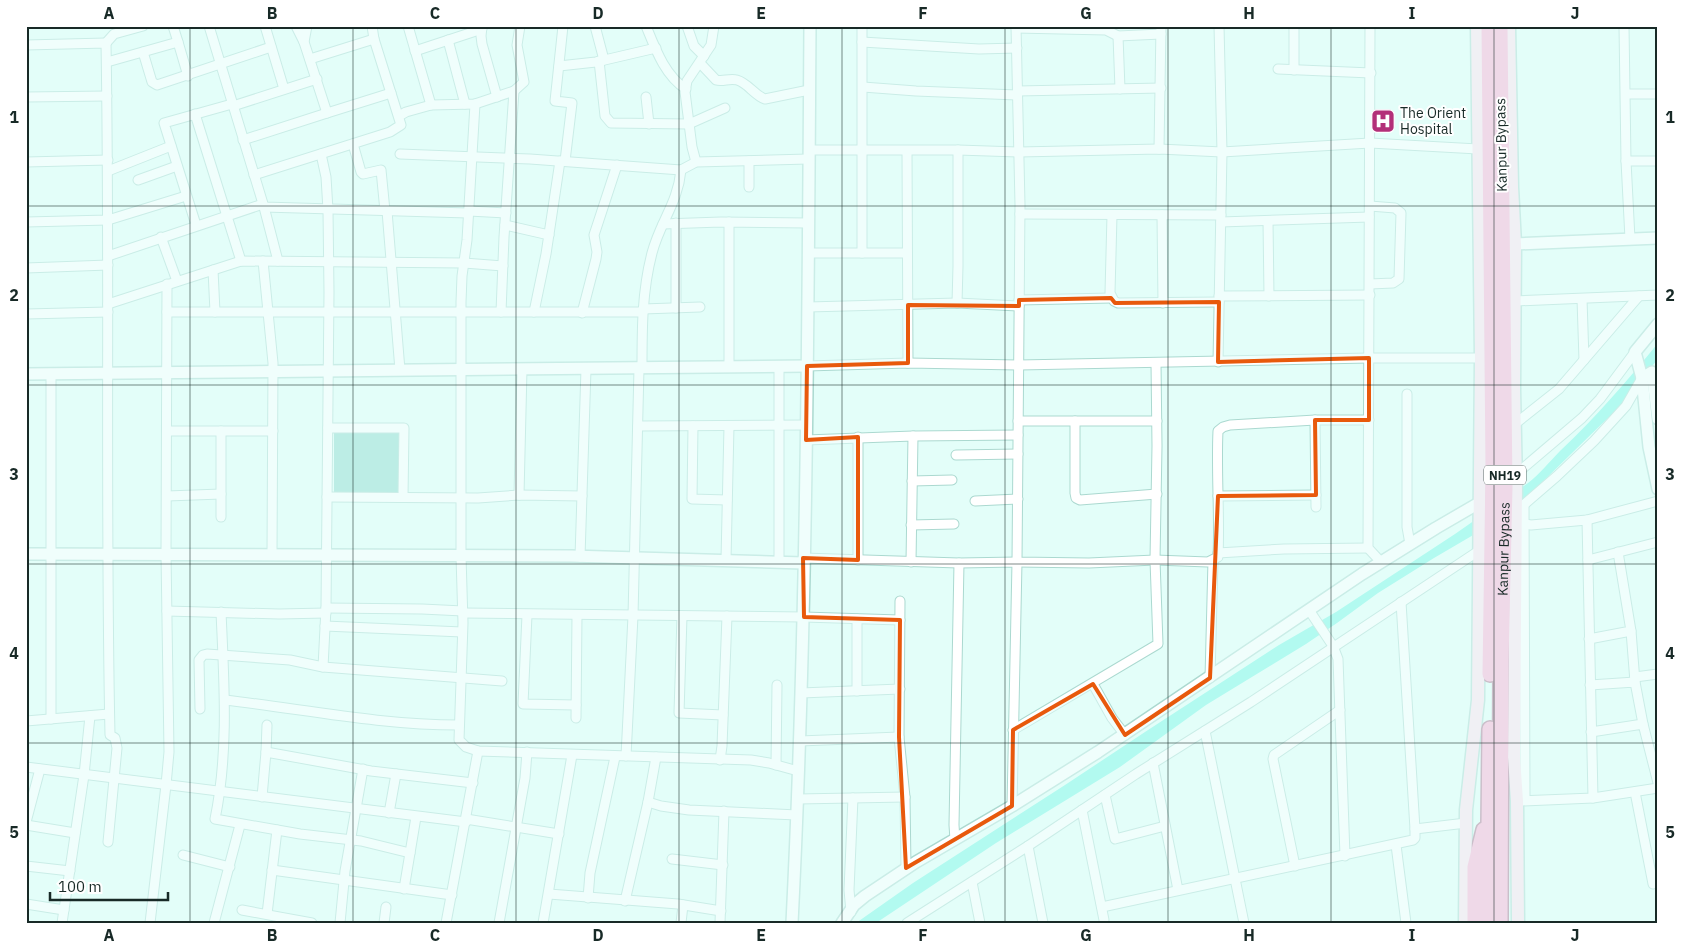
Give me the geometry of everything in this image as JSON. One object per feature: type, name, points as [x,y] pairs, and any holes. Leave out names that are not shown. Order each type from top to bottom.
[{"type":"highway","name":"Kanpur Bypass","points":[[1488,923],[1493,459],[1489,26]]},
{"type":"highway","name":"Kanpur Bypass","points":[[1500,26],[1505,488],[1501,664],[1500,923]]},
{"type":"highway","points":[[1475,923],[1476,867],[1482,832],[1489,822]]},
{"type":"highway","points":[[1500,833],[1510,874],[1510,923]]},
{"type":"main road","points":[[1465,923],[1468,785],[1476,734],[1478,700],[1481,358],[1477,26]]},
{"type":"main road","points":[[1509,26],[1515,244],[1515,424],[1518,508],[1514,757],[1521,801],[1518,923]]},
{"type":"street","points":[[108,842],[117,748],[115,738],[110,735],[109,714],[109,373],[106,43],[114,34],[130,28],[143,26]]},
{"type":"street","points":[[173,26],[188,76]]},
{"type":"street","points":[[209,26],[278,261]]},
{"type":"street","points":[[265,26],[284,89]]},
{"type":"street","points":[[296,26],[304,42],[328,113]]},
{"type":"street","points":[[304,42],[306,26]]},
{"type":"street","points":[[254,175],[353,144],[398,128],[401,125],[374,40],[372,26]]},
{"type":"street","points":[[408,26],[431,105]]},
{"type":"street","points":[[399,116],[415,108],[431,105],[475,104],[514,91],[524,82],[517,45],[520,26]]},
{"type":"street","points":[[534,312],[572,103],[555,101],[563,26]]},
{"type":"street","points":[[595,26],[602,61],[605,116],[608,122],[689,124],[725,108]]},
{"type":"street","points":[[646,26],[662,61],[676,83],[686,89]]},
{"type":"street","points":[[687,26],[694,46],[719,82],[740,81],[760,98],[765,99],[809,90]]},
{"type":"street","points":[[696,162],[689,124],[687,81],[711,45],[714,26]]},
{"type":"street","points":[[792,923],[804,617],[803,560],[808,307],[810,26]]},
{"type":"street","points":[[862,26],[862,253]]},
{"type":"street","points":[[1218,362],[1222,152],[1219,26]]},
{"type":"street","points":[[1294,26],[1294,70]]},
{"type":"street","points":[[1370,26],[1368,548],[1381,562]]},
{"type":"street","points":[[1624,26],[1626,161],[1630,239]]},
{"type":"street","points":[[1012,806],[1020,303],[1016,27],[1106,28],[1118,36],[1161,30],[1160,149]]},
{"type":"street","points":[[415,50],[482,28],[482,44],[497,97]]},
{"type":"street","points":[[1118,36],[1120,89]]},
{"type":"street","points":[[310,59],[374,40]]},
{"type":"street","points":[[448,40],[465,104]]},
{"type":"street","points":[[107,62],[178,42]]},
{"type":"street","points":[[862,42],[979,49],[1017,48]]},
{"type":"street","points":[[26,45],[106,43]]},
{"type":"street","points":[[143,52],[152,82],[160,85],[271,47]]},
{"type":"street","points":[[559,66],[602,61],[656,48]]},
{"type":"street","points":[[1278,69],[1370,73]]},
{"type":"street","points":[[196,225],[164,123],[317,79]]},
{"type":"street","points":[[863,87],[916,91],[1018,93],[1161,88]]},
{"type":"street","points":[[501,312],[514,91]]},
{"type":"street","points":[[243,140],[391,93]]},
{"type":"street","points":[[1626,94],[1658,94]]},
{"type":"street","points":[[26,97],[107,96]]},
{"type":"street","points":[[646,97],[649,124]]},
{"type":"street","points":[[475,104],[461,313],[461,556],[463,612],[459,736],[463,746],[478,751],[757,761],[798,771]]},
{"type":"street","points":[[195,114],[241,261]]},
{"type":"street","points":[[400,154],[511,158],[681,170],[696,162],[749,161],[862,151],[958,150],[1019,152],[1160,149],[1222,152],[1370,143],[1478,149]]},
{"type":"street","points":[[353,144],[361,172],[364,174],[381,170],[400,370]]},
{"type":"street","points":[[108,170],[171,146]]},
{"type":"street","points":[[956,303],[958,266],[958,150]]},
{"type":"street","points":[[907,151],[908,363]]},
{"type":"street","points":[[321,154],[326,178],[328,210],[328,428],[326,610],[323,667]]},
{"type":"street","points":[[26,162],[108,160]]},
{"type":"street","points":[[749,161],[749,187]]},
{"type":"street","points":[[1626,161],[1658,161]]},
{"type":"street","points":[[582,312],[596,259],[597,252],[594,235],[618,165]]},
{"type":"street","points":[[138,180],[177,166]]},
{"type":"street","points":[[626,756],[633,616],[644,289],[658,232],[671,210],[680,183],[681,170]]},
{"type":"street","points":[[26,222],[108,220],[186,196]]},
{"type":"street","points":[[26,268],[108,261],[161,237],[227,215],[263,206],[328,210],[506,213]]},
{"type":"street","points":[[1370,206],[1395,208],[1401,213],[1398,279],[1394,282],[1370,284]]},
{"type":"street","points":[[1020,214],[1162,215],[1268,221],[1370,217]]},
{"type":"street","points":[[1111,298],[1112,215]]},
{"type":"street","points":[[1162,215],[1163,303]]},
{"type":"street","points":[[1268,221],[1269,296]]},
{"type":"street","points":[[663,224],[729,222],[808,223]]},
{"type":"street","points":[[729,222],[729,366]]},
{"type":"street","points":[[676,223],[676,308]]},
{"type":"street","points":[[505,225],[548,235]]},
{"type":"street","points":[[161,237],[177,281]]},
{"type":"street","points":[[1515,244],[1658,238]]},
{"type":"street","points":[[808,253],[907,253]]},
{"type":"street","points":[[26,314],[108,308],[167,284],[241,261],[464,263],[503,266]]},
{"type":"street","points":[[264,261],[273,371],[272,555]]},
{"type":"street","points":[[214,270],[215,312]]},
{"type":"street","points":[[150,923],[169,752],[166,554],[167,284]]},
{"type":"street","points":[[808,307],[1020,303],[1111,298],[1118,303],[1163,303],[1269,296],[1370,295]]},
{"type":"street","points":[[1515,424],[1559,389],[1639,296]]},
{"type":"street","points":[[1515,302],[1658,296]]},
{"type":"street","points":[[1582,299],[1584,360]]},
{"type":"street","points":[[167,312],[582,312],[700,307]]},
{"type":"street","points":[[1516,480],[1600,399],[1636,356],[1658,324]]},
{"type":"street","points":[[1636,356],[1648,373],[1658,419]]},
{"type":"street","points":[[26,374],[586,369],[908,363],[1019,365],[1369,358],[1481,358]]},
{"type":"street","points":[[1013,730],[1158,644],[1155,560],[1156,363]]},
{"type":"street","points":[[779,366],[779,562]]},
{"type":"street","points":[[519,495],[522,369]]},
{"type":"street","points":[[580,557],[586,369]]},
{"type":"street","points":[[1648,373],[1658,489]]},
{"type":"street","points":[[1648,373],[1620,413],[1557,476],[1518,508],[1525,524],[1521,801],[1593,798],[1658,788]]},
{"type":"street","points":[[50,374],[51,719]]},
{"type":"street","points":[[1407,394],[1407,527],[1410,544]]},
{"type":"street","points":[[1210,678],[1218,496],[1218,431],[1223,426],[1230,425],[1315,420],[1369,420]]},
{"type":"street","points":[[1315,420],[1316,507]]},
{"type":"street","points":[[1018,421],[1157,421]]},
{"type":"street","points":[[1075,421],[1074,493],[1076,498],[1080,500],[1156,494]]},
{"type":"street","points":[[638,426],[806,426]]},
{"type":"street","points":[[693,426],[692,499],[727,500]]},
{"type":"street","points":[[726,560],[729,426]]},
{"type":"street","points":[[328,428],[404,428],[403,497]]},
{"type":"street","points":[[167,431],[273,431]]},
{"type":"street","points":[[221,431],[221,517]]},
{"type":"street","points":[[806,440],[858,437],[1018,435]]},
{"type":"street","points":[[911,562],[910,525],[913,436]]},
{"type":"street","points":[[858,437],[858,560]]},
{"type":"street","points":[[956,456],[1018,454]]},
{"type":"street","points":[[912,481],[952,480]]},
{"type":"street","points":[[167,496],[221,494]]},
{"type":"street","points":[[327,497],[461,498],[519,495],[582,496]]},
{"type":"street","points":[[1218,496],[1316,496]]},
{"type":"street","points":[[975,501],[1018,499]]},
{"type":"street","points":[[1525,524],[1587,520],[1658,501]]},
{"type":"street","points":[[842,923],[854,906],[865,896],[906,868],[1012,806],[1125,735],[1381,562],[1410,544],[1479,507]]},
{"type":"street","points":[[1587,520],[1593,798]]},
{"type":"street","points":[[910,525],[954,524]]},
{"type":"street","points":[[1588,560],[1658,542]]},
{"type":"street","points":[[26,554],[580,557],[779,562],[858,560],[959,564],[1017,562],[1089,563],[1155,560],[1208,562],[1216,556],[1284,549],[1368,548]]},
{"type":"street","points":[[907,923],[1205,731],[1480,550]]},
{"type":"street","points":[[1618,552],[1631,631],[1635,679],[1658,783]]},
{"type":"street","points":[[955,840],[959,564]]},
{"type":"street","points":[[900,601],[899,737],[905,797],[906,868]]},
{"type":"street","points":[[1102,907],[1235,877],[1396,845],[1415,838],[1401,602]]},
{"type":"street","points":[[167,612],[279,614],[326,610],[422,609],[527,615],[804,617],[900,620]]},
{"type":"street","points":[[1309,610],[1333,646],[1338,659],[1345,856]]},
{"type":"street","points":[[221,612],[225,700],[221,792],[215,819],[240,825],[300,834],[352,839],[410,853]]},
{"type":"street","points":[[527,615],[523,704],[576,705]]},
{"type":"street","points":[[576,718],[577,615]]},
{"type":"street","points":[[682,616],[679,713],[724,715]]},
{"type":"street","points":[[720,760],[724,715],[727,616]]},
{"type":"street","points":[[857,619],[857,691]]},
{"type":"street","points":[[325,626],[462,632]]},
{"type":"street","points":[[1590,639],[1631,631]]},
{"type":"street","points":[[200,709],[200,657],[207,654],[290,660],[323,667],[502,681]]},
{"type":"street","points":[[1590,685],[1658,674]]},
{"type":"street","points":[[1093,684],[1112,718],[1125,735]]},
{"type":"street","points":[[776,685],[776,765]]},
{"type":"street","points":[[801,693],[900,689]]},
{"type":"street","points":[[225,700],[378,720],[434,725],[459,725]]},
{"type":"street","points":[[1295,866],[1274,755],[1340,710]]},
{"type":"street","points":[[26,721],[109,714]]},
{"type":"street","points":[[62,923],[84,775],[90,716]]},
{"type":"street","points":[[1592,732],[1644,724]]},
{"type":"street","points":[[262,797],[267,725]]},
{"type":"street","points":[[1205,731],[1244,923]]},
{"type":"street","points":[[800,741],[899,737]]},
{"type":"street","points":[[446,923],[478,751]]},
{"type":"street","points":[[266,752],[396,774],[472,783]]},
{"type":"street","points":[[499,923],[525,778],[527,752]]},
{"type":"street","points":[[543,923],[572,754]]},
{"type":"street","points":[[588,898],[590,873],[615,757]]},
{"type":"street","points":[[625,901],[648,802],[656,757]]},
{"type":"street","points":[[1153,763],[1178,890]]},
{"type":"street","points":[[26,767],[416,817],[516,827],[559,834]]},
{"type":"street","points":[[40,769],[26,824],[75,833]]},
{"type":"street","points":[[340,923],[344,881],[363,769]]},
{"type":"street","points":[[390,813],[396,774]]},
{"type":"street","points":[[1635,792],[1653,884]]},
{"type":"street","points":[[1106,795],[1115,839],[1165,826]]},
{"type":"street","points":[[798,799],[905,797]]},
{"type":"street","points":[[851,912],[849,890],[853,798]]},
{"type":"street","points":[[648,802],[689,810],[797,816]]},
{"type":"street","points":[[1082,810],[1104,920]]},
{"type":"street","points":[[720,923],[724,811]]},
{"type":"street","points":[[404,889],[416,817]]},
{"type":"street","points":[[1415,829],[1466,823]]},
{"type":"street","points":[[214,923],[240,825]]},
{"type":"street","points":[[266,914],[277,830]]},
{"type":"street","points":[[1396,845],[1406,923]]},
{"type":"street","points":[[1028,846],[1043,923]]},
{"type":"street","points":[[183,855],[230,867]]},
{"type":"street","points":[[672,859],[723,865]]},
{"type":"street","points":[[26,866],[70,871]]},
{"type":"street","points":[[272,870],[452,895]]},
{"type":"street","points":[[972,882],[980,923]]},
{"type":"street","points":[[548,894],[721,910]]},
{"type":"street","points":[[26,904],[64,910]]},
{"type":"street","points":[[681,923],[683,905]]},
{"type":"street","points":[[384,923],[386,908]]},
{"type":"street","points":[[242,910],[286,920],[312,923]]},
{"type":"highlighted area","points":[[1111,298],[1115,303],[1219,302],[1218,362],[1369,358],[1369,420],[1315,420],[1316,495],[1218,496],[1210,678],[1125,735],[1093,684],[1013,730],[1012,806],[906,868],[899,737],[900,620],[804,617],[803,558],[858,560],[858,437],[806,440],[807,366],[908,363],[908,305],[1019,306],[1019,300]]},
{"type":"shaded area","points":[[1658,343],[1658,359],[1616,410],[1526,498],[1475,534],[1378,593],[1306,644],[1206,705],[1120,767],[996,843],[876,923],[856,923],[913,883],[1279,645],[1336,612],[1455,534],[1528,483],[1599,412]]},
{"type":"shaded area","points":[[334,432],[400,432],[399,492],[334,492]]},
{"type":"place","name":"The Orient Hospital","points":[[1383,121]]}]
